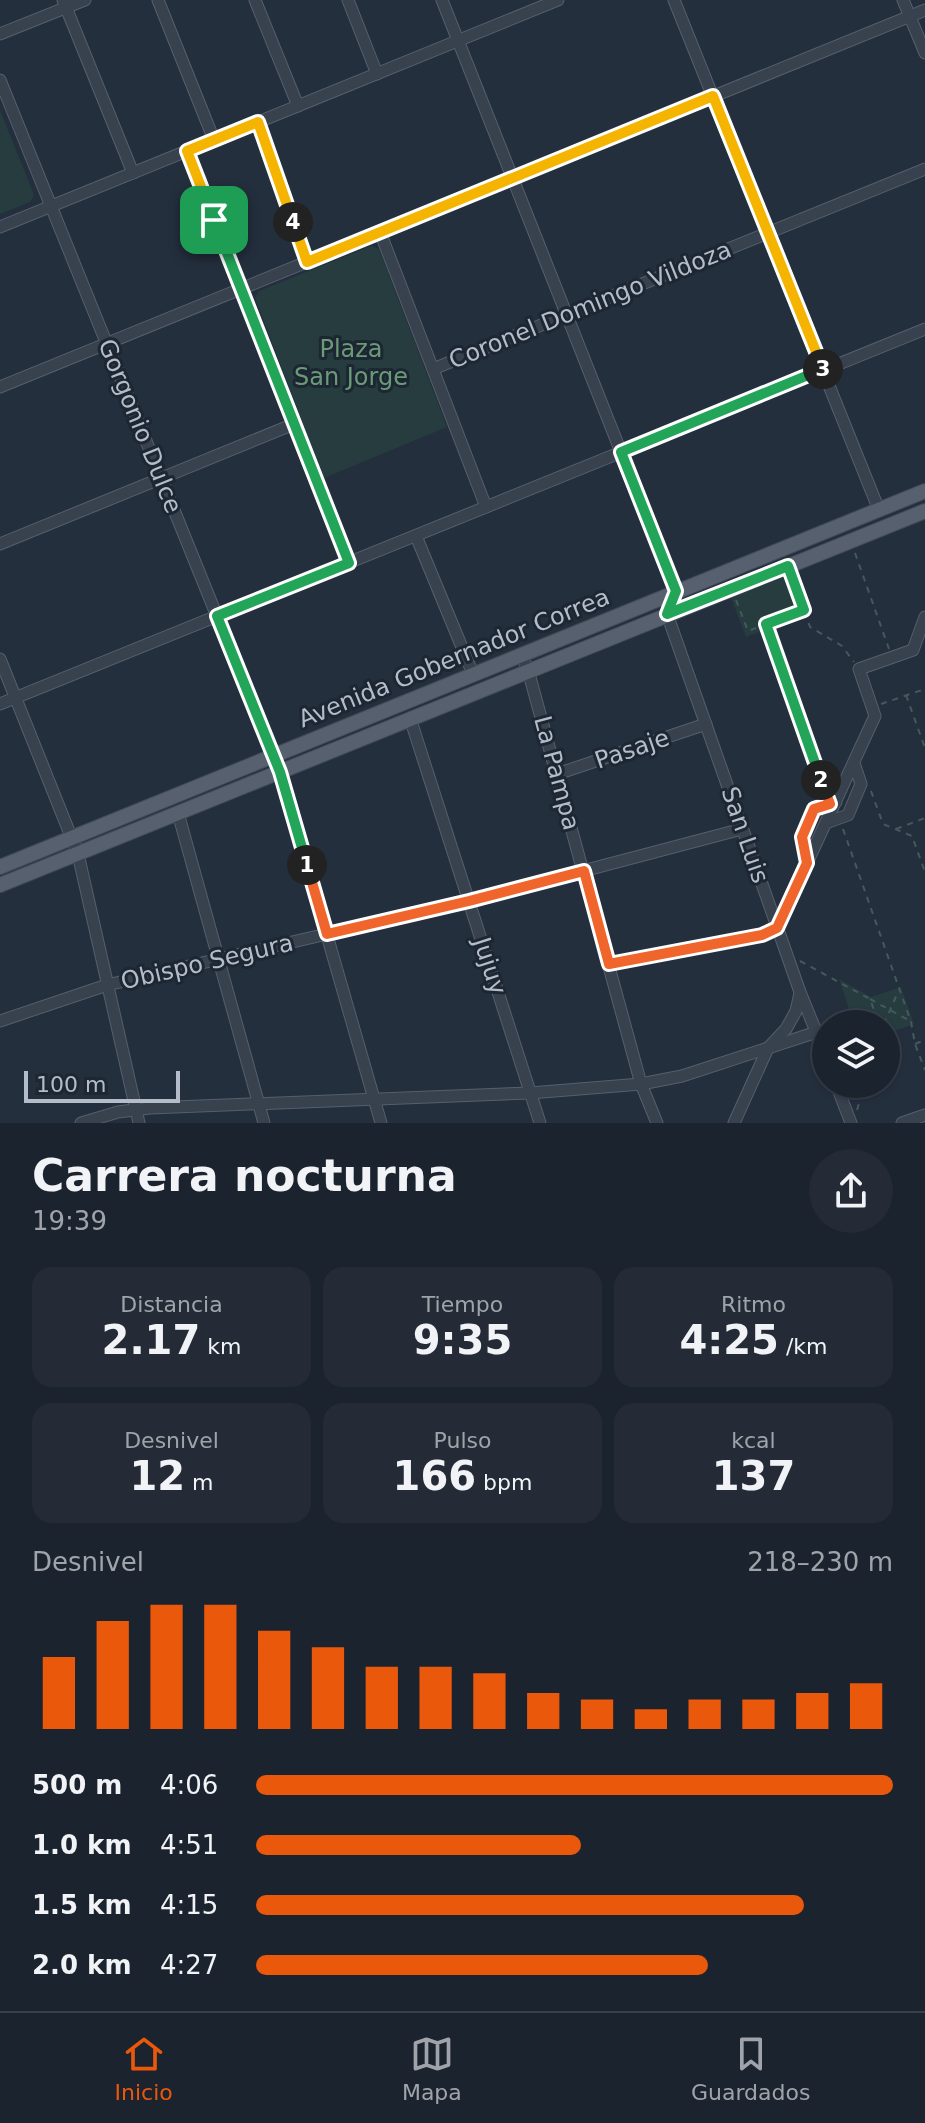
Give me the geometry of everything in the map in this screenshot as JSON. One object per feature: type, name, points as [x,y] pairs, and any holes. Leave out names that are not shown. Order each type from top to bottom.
[{"type":"main road","name":"Avenida Gobernador Correa","points":[[0,885],[75,846],[273,755],[925,491]]},
{"type":"main road","name":"Avenida Gobernador Correa","points":[[0,867],[178,813],[925,511]]},
{"type":"street","points":[[0,34],[65,4],[85,0]]},
{"type":"street","points":[[158,0],[214,140]]},
{"type":"street","points":[[255,0],[298,106]]},
{"type":"street","points":[[348,0],[377,74]]},
{"type":"street","points":[[442,0],[676,591],[667,614]]},
{"type":"street","points":[[0,227],[459,40],[537,4],[558,0]]},
{"type":"street","points":[[674,0],[879,510]]},
{"type":"street","points":[[903,0],[925,53]]},
{"type":"street","points":[[65,4],[133,173]]},
{"type":"street","points":[[0,387],[925,10]]},
{"type":"street","name":"Gorgonio Dulce","points":[[0,80],[280,772],[381,1123]]},
{"type":"street","points":[[258,122],[307,262]]},
{"type":"street","points":[[187,151],[349,563]]},
{"type":"street","name":"Coronel Domingo Vildoza","points":[[433,369],[925,169]]},
{"type":"street","points":[[380,232],[486,507]]},
{"type":"street","points":[[0,704],[925,329]]},
{"type":"street","points":[[0,544],[294,424]]},
{"type":"street","points":[[416,536],[473,674]]},
{"type":"street","name":"San Luis","points":[[667,614],[812,1020]]},
{"type":"street","points":[[609,964],[762,935],[777,928],[875,716],[859,669],[913,650],[925,617]]},
{"type":"street","name":"La Pampa","points":[[521,654],[528,670],[641,1084],[657,1123]]},
{"type":"street","points":[[0,659],[75,846],[139,1123]]},
{"type":"street","name":"Jujuy","points":[[410,718],[540,1123]]},
{"type":"street","name":"Pasaje","points":[[557,774],[706,724]]},
{"type":"street","points":[[826,823],[848,815],[861,784],[854,763]]},
{"type":"street","points":[[807,863],[802,837],[814,809],[833,803]]},
{"type":"street","points":[[178,813],[264,1123]]},
{"type":"street","name":"Obispo Segura","points":[[0,1021],[107,985],[469,901],[742,829]]},
{"type":"street","points":[[734,1123],[768,1048],[786,1029],[796,1011],[800,992]]},
{"type":"street","points":[[81,1123],[135,1109],[530,1093],[641,1084],[682,1076],[812,1034]]},
{"type":"street","points":[[841,1098],[851,1123]]},
{"type":"street","points":[[902,1123],[925,1115]]},
{"type":"path","points":[[851,540],[892,657]]},
{"type":"path","points":[[788,566],[810,627],[842,646],[859,669]]},
{"type":"path","points":[[732,588],[748,631],[804,610]]},
{"type":"path","points":[[766,624],[833,803]]},
{"type":"path","points":[[872,708],[925,689]]},
{"type":"path","points":[[906,695],[925,748]]},
{"type":"path","points":[[861,784],[870,788],[883,824],[912,836],[925,872]]},
{"type":"path","points":[[839,818],[925,1070]]},
{"type":"path","points":[[895,829],[925,818]]},
{"type":"path","points":[[786,954],[890,1010],[899,989]]},
{"type":"path","points":[[870,999],[874,1010]]},
{"type":"path","points":[[900,1016],[911,1022]]},
{"type":"path","points":[[915,1044],[925,1040]]},
{"type":"path","points":[[857,1110],[861,1098]]},
{"type":"green space","points":[[0,110],[34,195],[30,202],[0,214]]},
{"type":"green space","name":"Plaza San Jorge","points":[[371,246],[379,249],[447,427],[324,478],[255,298],[259,291]]},
{"type":"green space","points":[[794,570],[810,614],[746,637],[730,595]]},
{"type":"green space","points":[[839,979],[871,997],[901,987],[914,1024],[900,1029],[900,1010],[849,1010]]},
{"type":"route","points":[[713,96],[823,370],[621,452],[676,591],[667,614],[788,566],[804,610],[766,624],[830,804],[814,809],[802,837],[807,863],[777,928],[762,935],[609,964],[584,871],[327,934],[280,772],[217,616],[349,563],[214,220],[187,151],[258,122],[307,262],[713,96]]}]
